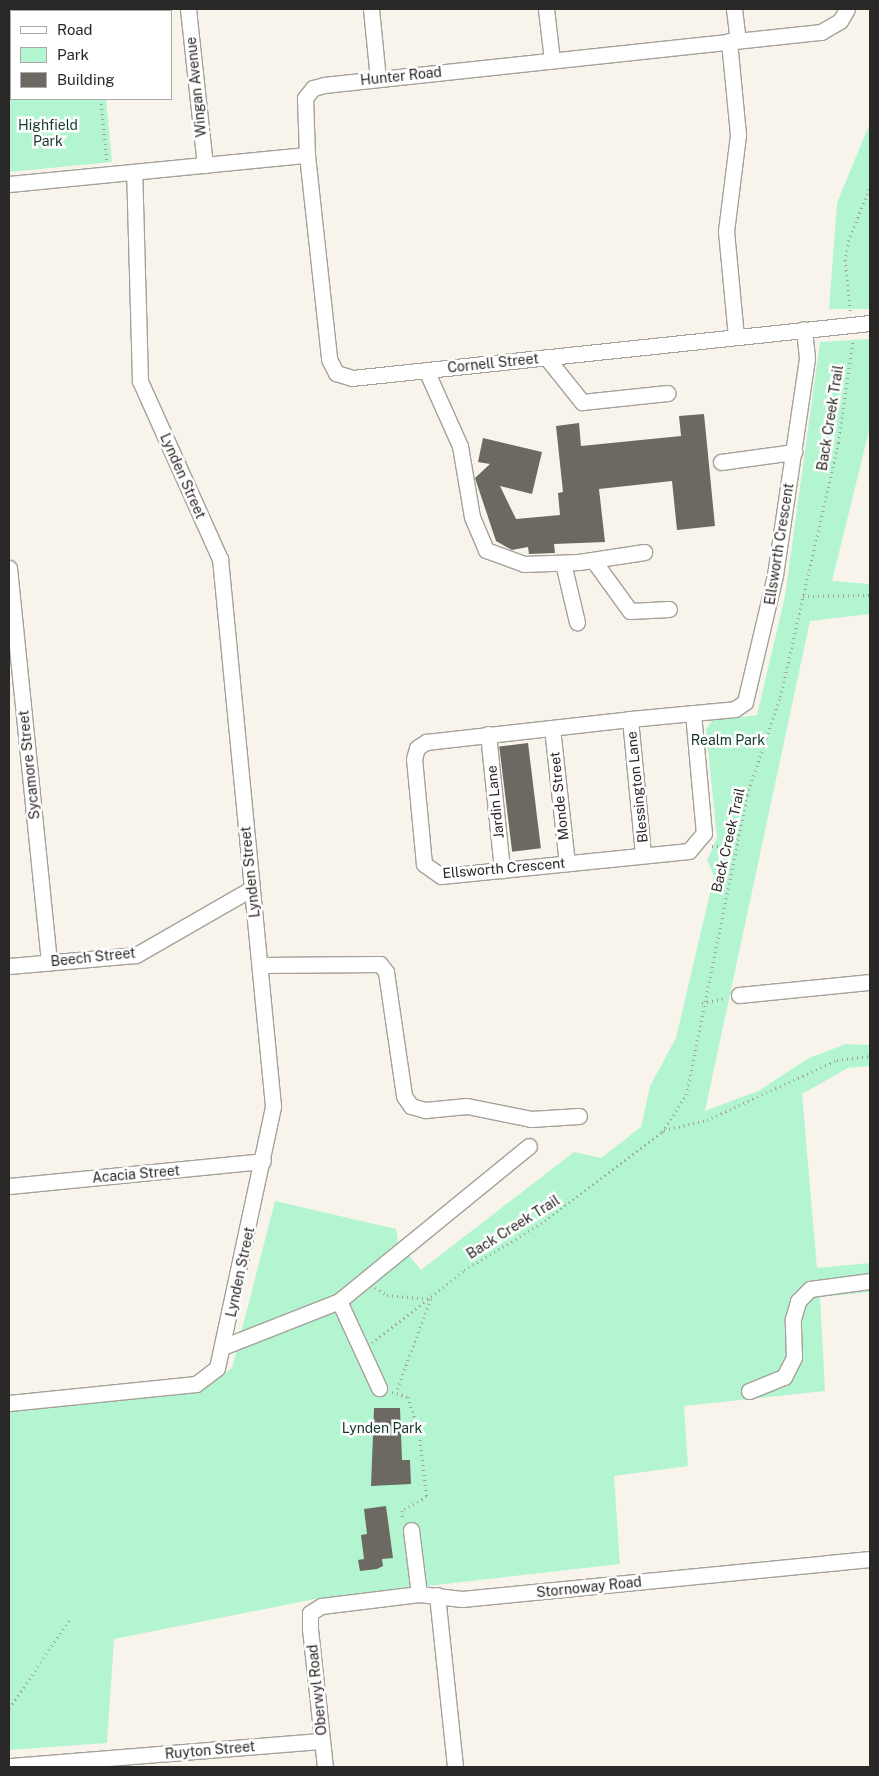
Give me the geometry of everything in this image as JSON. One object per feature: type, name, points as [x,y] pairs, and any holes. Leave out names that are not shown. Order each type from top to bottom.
[{"type":"street","name":"Wingan Avenue","points":[[188,9],[205,165]]},
{"type":"street","points":[[371,9],[378,79]]},
{"type":"street","points":[[546,9],[552,60]]},
{"type":"street","points":[[734,9],[738,135],[726,231],[736,336]]},
{"type":"street","name":"Hunter Road","points":[[307,155],[302,110],[313,88],[378,79],[821,32],[840,21],[846,9]]},
{"type":"street","points":[[9,184],[307,155]]},
{"type":"street","name":"Cornell Street","points":[[307,155],[333,366],[336,373],[352,378],[870,323]]},
{"type":"street","name":"Lynden Street","points":[[9,1403],[196,1384],[217,1368],[225,1346],[264,1162],[273,1106],[261,965],[251,889],[220,559],[140,380],[134,172]]},
{"type":"street","name":"Ellsworth Crescent","points":[[698,844],[689,851],[441,876],[424,864],[414,759],[417,748],[426,742],[735,709],[751,689],[794,452],[807,358],[804,329]]},
{"type":"street","points":[[546,357],[582,402],[668,393]]},
{"type":"street","points":[[426,370],[460,446],[472,517],[486,550],[524,564],[563,563],[644,552]]},
{"type":"street","points":[[721,462],[794,452]]},
{"type":"street","points":[[593,560],[630,611],[668,609]]},
{"type":"street","points":[[563,563],[577,622]]},
{"type":"street","name":"Sycamore Street","points":[[9,568],[49,962]]},
{"type":"street","points":[[693,713],[704,833],[698,844]]},
{"type":"street","name":"Blessington Lane","points":[[630,719],[643,855]]},
{"type":"street","name":"Monde Street","points":[[552,728],[567,863]]},
{"type":"street","name":"Jardin Lane","points":[[488,734],[502,870]]},
{"type":"street","name":"Beech Street","points":[[9,966],[136,955],[251,889]]},
{"type":"street","points":[[261,965],[380,964],[386,972],[404,1096],[411,1106],[426,1110],[466,1106],[531,1119],[579,1116]]},
{"type":"street","points":[[739,995],[870,982]]},
{"type":"street","points":[[225,1346],[339,1302],[529,1146]]},
{"type":"street","name":"Acacia Street","points":[[9,1186],[264,1162]]},
{"type":"street","points":[[749,1390],[784,1377],[794,1357],[793,1319],[798,1300],[810,1290],[870,1281]]},
{"type":"street","points":[[339,1302],[379,1388]]},
{"type":"street","points":[[412,1530],[419,1594]]},
{"type":"street","name":"Stornoway Road","points":[[310,1614],[321,1606],[419,1594],[462,1599],[870,1559]]},
{"type":"street","points":[[437,1595],[455,1767]]},
{"type":"street","name":"Oberwyl Road","points":[[310,1614],[325,1767]]},
{"type":"street","name":"Ruyton Street","points":[[9,1766],[322,1741]]},
{"type":"path","points":[[101,100],[108,175]]},
{"type":"path","name":"Back Creek Trail","points":[[362,1349],[464,1270],[545,1221],[664,1130],[686,1095],[702,1003],[747,795],[780,697],[838,443],[852,325],[845,261],[858,212],[870,187]]},
{"type":"path","points":[[803,596],[870,595]]},
{"type":"path","points":[[698,844],[736,848]]},
{"type":"path","points":[[702,1003],[739,995]]},
{"type":"path","points":[[664,1130],[707,1120],[837,1060],[870,1056]]},
{"type":"path","points":[[363,1281],[387,1295],[430,1298],[396,1393]]},
{"type":"path","points":[[379,1388],[408,1397],[416,1422],[428,1497],[402,1511],[403,1524],[412,1530]]},
{"type":"path","points":[[9,1708],[70,1619]]},
{"type":"green space","name":"Highfield Park","points":[[9,9],[97,9],[10,10],[10,100],[106,100],[112,162],[9,172]]},
{"type":"green space","points":[[870,123],[870,309],[829,309],[837,203]]},
{"type":"green space","name":"Lynden Park","points":[[870,339],[870,427],[832,581],[870,584],[870,614],[810,621],[705,1111],[758,1091],[809,1058],[846,1044],[870,1045],[870,1066],[848,1068],[802,1094],[817,1268],[870,1263],[870,1292],[820,1297],[825,1391],[684,1406],[688,1466],[614,1476],[620,1564],[315,1599],[114,1639],[107,1743],[9,1750],[9,1411],[200,1390],[232,1368],[275,1201],[396,1229],[398,1242],[421,1270],[574,1152],[601,1158],[641,1127],[650,1086],[676,1038],[714,876],[707,860],[717,838],[706,729],[713,720],[757,715],[785,596],[820,342]]},
{"type":"building","points":[[704,414],[715,526],[677,530],[672,481],[599,489],[605,542],[554,544],[555,553],[529,554],[528,547],[512,550],[496,541],[475,478],[490,464],[478,462],[483,438],[542,452],[532,494],[500,486],[516,519],[560,515],[558,493],[563,492],[556,426],[579,423],[581,446],[681,436],[679,416]]},
{"type":"building","points":[[528,743],[541,848],[512,852],[499,747]]},
{"type":"building","points":[[374,1408],[400,1408],[402,1460],[410,1460],[411,1484],[371,1486]]},
{"type":"building","points":[[386,1506],[393,1558],[382,1559],[383,1566],[377,1569],[360,1571],[358,1560],[364,1559],[361,1535],[367,1534],[364,1509]]},
{"type":"park label","name":"Realm Park","points":[[728,740]]}]
